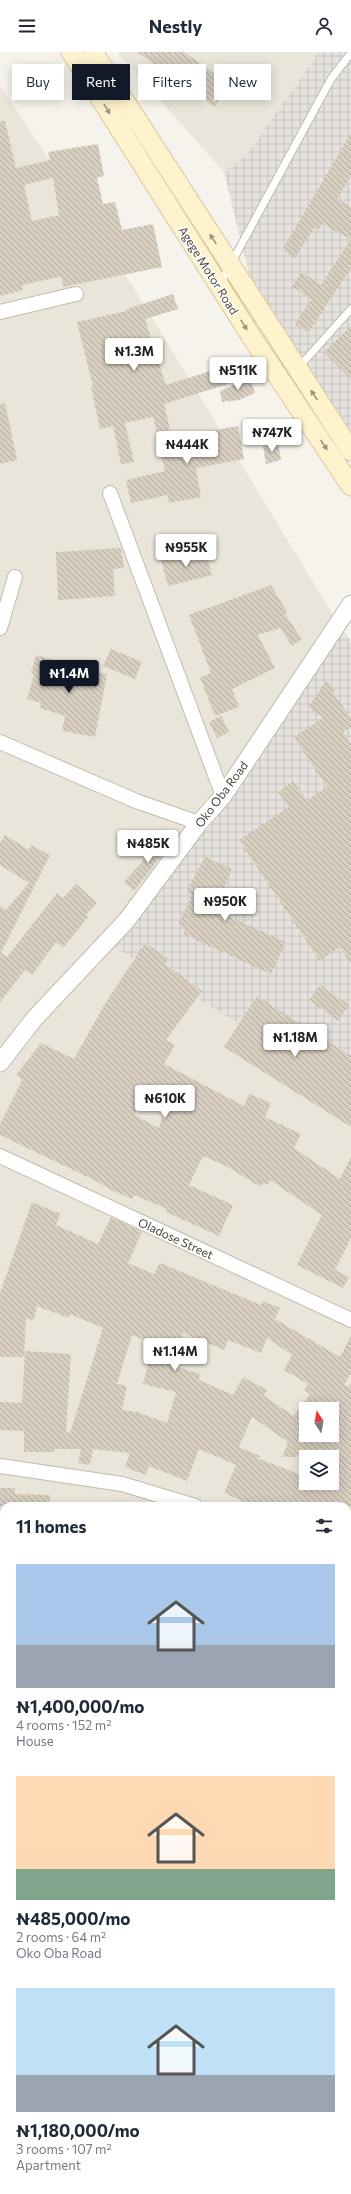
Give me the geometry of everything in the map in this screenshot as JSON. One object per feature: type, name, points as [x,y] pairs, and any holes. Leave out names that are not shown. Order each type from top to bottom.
[{"type":"main road","name":"Agege Motor Road","points":[[71,52],[219,285],[351,486]]},
{"type":"main road","name":"Agege Motor Road","points":[[93,52],[351,451]]},
{"type":"street","points":[[0,312],[76,294]]},
{"type":"street","points":[[110,493],[223,796]]},
{"type":"street","points":[[0,628],[15,577]]},
{"type":"street","name":"Oko Oba Road","points":[[0,1063],[34,1020],[127,920],[199,823],[223,796],[351,604]]},
{"type":"street","points":[[0,742],[136,801],[199,823]]},
{"type":"street","name":"Oladose Street","points":[[0,1156],[351,1320]]},
{"type":"street","points":[[0,1466],[122,1484],[182,1502]]},
{"type":"lane","points":[[219,285],[231,266],[331,79],[351,53]]},
{"type":"lane","points":[[297,369],[351,309]]},
{"type":"shaded area","points":[[117,52],[319,52],[246,156],[224,172],[160,100],[206,100],[206,64],[138,64],[138,76],[130,67],[130,64],[128,64]]},
{"type":"shaded area","points":[[319,52],[351,52],[351,431],[303,367],[252,286],[224,172],[246,156]]},
{"type":"shaded area","points":[[0,85],[135,290],[335,618],[351,1093],[351,1502],[0,1502]]},
{"type":"shaded area","points":[[335,618],[351,642],[351,1093],[113,946]]},
{"type":"building","points":[[137,52],[184,52],[201,64],[154,64]]},
{"type":"building","points":[[206,68],[214,74],[214,100],[219,100],[214,107],[204,100],[206,100]]},
{"type":"building","points":[[0,121],[5,121],[16,168],[50,160],[48,152],[98,144],[104,176],[97,178],[103,204],[115,202],[122,230],[153,224],[162,267],[63,287],[62,278],[59,277],[22,285],[23,290],[0,296]],"holes":[[[53,178],[59,215],[32,221],[24,185]]]},
{"type":"building","points":[[351,133],[351,176],[337,199],[351,207],[351,239],[322,224],[318,230],[314,228],[295,258],[282,250]]},
{"type":"building","points":[[351,239],[351,268],[308,333],[295,324],[311,299],[292,286],[302,272],[321,285]]},
{"type":"building","points":[[173,294],[178,309],[145,319],[166,385],[223,367],[228,384],[164,404],[170,429],[157,434],[153,417],[125,423],[134,462],[121,464],[113,426],[100,429],[91,387],[93,386],[77,322],[127,311],[127,309]]},
{"type":"building","points":[[351,326],[351,379],[324,352]]},
{"type":"building","points":[[250,378],[255,393],[239,400],[222,402],[220,391]]},
{"type":"building","points":[[5,403],[17,460],[0,464],[0,404]]},
{"type":"building","points":[[238,426],[244,459],[196,468],[201,497],[169,503],[168,495],[131,503],[126,480],[165,471],[158,440]]},
{"type":"building","points":[[278,443],[281,460],[266,464],[263,446]]},
{"type":"building","points":[[121,548],[124,568],[113,569],[115,596],[58,600],[56,552]]},
{"type":"building","points":[[205,549],[212,575],[168,586],[161,560]]},
{"type":"building","points":[[271,585],[287,612],[285,614],[302,639],[292,646],[280,628],[258,635],[275,668],[232,689],[239,707],[215,716],[200,677],[211,673],[189,615]]},
{"type":"building","points":[[111,649],[142,662],[135,679],[103,666]]},
{"type":"building","points":[[36,655],[70,665],[69,667],[107,674],[95,737],[62,731],[65,716],[40,708],[41,703],[27,699],[34,674],[31,673]]},
{"type":"building","points":[[326,681],[336,688],[333,693],[351,718],[351,727],[343,732],[351,744],[351,964],[340,947],[320,961],[239,840],[289,807],[278,792],[293,781],[307,800],[327,787],[294,737],[323,718],[308,707]]},
{"type":"building","points":[[221,716],[229,732],[217,738],[209,722]]},
{"type":"building","points":[[5,835],[29,850],[31,845],[50,855],[1,953],[7,957],[57,893],[63,898],[76,884],[97,903],[86,915],[88,917],[63,948],[56,942],[32,975],[25,970],[0,1002],[0,905],[6,910],[29,883],[0,865],[0,843]]},
{"type":"building","points":[[165,836],[172,842],[134,891],[124,882]]},
{"type":"building","points":[[205,857],[232,869],[224,888],[221,887],[210,908],[286,942],[271,974],[183,934],[186,928],[178,924],[192,895],[186,892]]},
{"type":"building","points":[[145,943],[169,959],[165,964],[202,991],[166,1040],[175,1045],[164,1064],[244,1106],[249,1094],[271,1103],[265,1117],[301,1134],[294,1148],[340,1179],[351,1157],[351,1238],[335,1270],[349,1277],[343,1288],[297,1265],[322,1215],[270,1180],[267,1185],[263,1183],[261,1187],[226,1166],[203,1156],[189,1185],[233,1205],[219,1236],[166,1212],[167,1209],[134,1195],[132,1199],[111,1190],[96,1181],[0,1135],[0,1124],[22,1080],[16,1075],[41,1043],[74,1059],[106,1002]],"holes":[[[151,1086],[170,1095],[159,1128],[134,1115]]]},
{"type":"building","points":[[320,985],[349,1005],[338,1021],[309,1000]]},
{"type":"building","points":[[257,996],[351,1056],[351,1127],[224,1047]]},
{"type":"building","points":[[32,1202],[60,1214],[56,1225],[98,1244],[111,1217],[142,1232],[128,1263],[154,1274],[160,1263],[261,1305],[263,1301],[280,1308],[275,1319],[340,1357],[351,1336],[351,1373],[344,1385],[349,1387],[351,1383],[351,1502],[245,1502],[224,1493],[236,1465],[199,1449],[187,1481],[149,1466],[146,1475],[125,1467],[130,1453],[93,1449],[90,1465],[78,1463],[81,1449],[54,1449],[54,1452],[24,1452],[24,1431],[0,1430],[0,1402],[22,1403],[25,1351],[71,1354],[66,1432],[70,1433],[103,1328],[70,1314],[69,1318],[37,1306],[34,1320],[26,1318],[24,1357],[0,1357],[0,1293]],"holes":[[[183,1333],[224,1350],[228,1340],[261,1353],[267,1338],[292,1355],[284,1370],[308,1384],[304,1390],[310,1394],[304,1402],[339,1402],[339,1442],[299,1442],[299,1409],[294,1416],[264,1396],[267,1390],[243,1377],[233,1395],[199,1380],[200,1374],[174,1366]],[[132,1335],[154,1344],[143,1384],[176,1392],[167,1423],[137,1412],[122,1410],[127,1386],[117,1384]]]},
{"type":"building","points":[[0,1488],[15,1488],[15,1494],[50,1495],[50,1502],[0,1502]]}]
